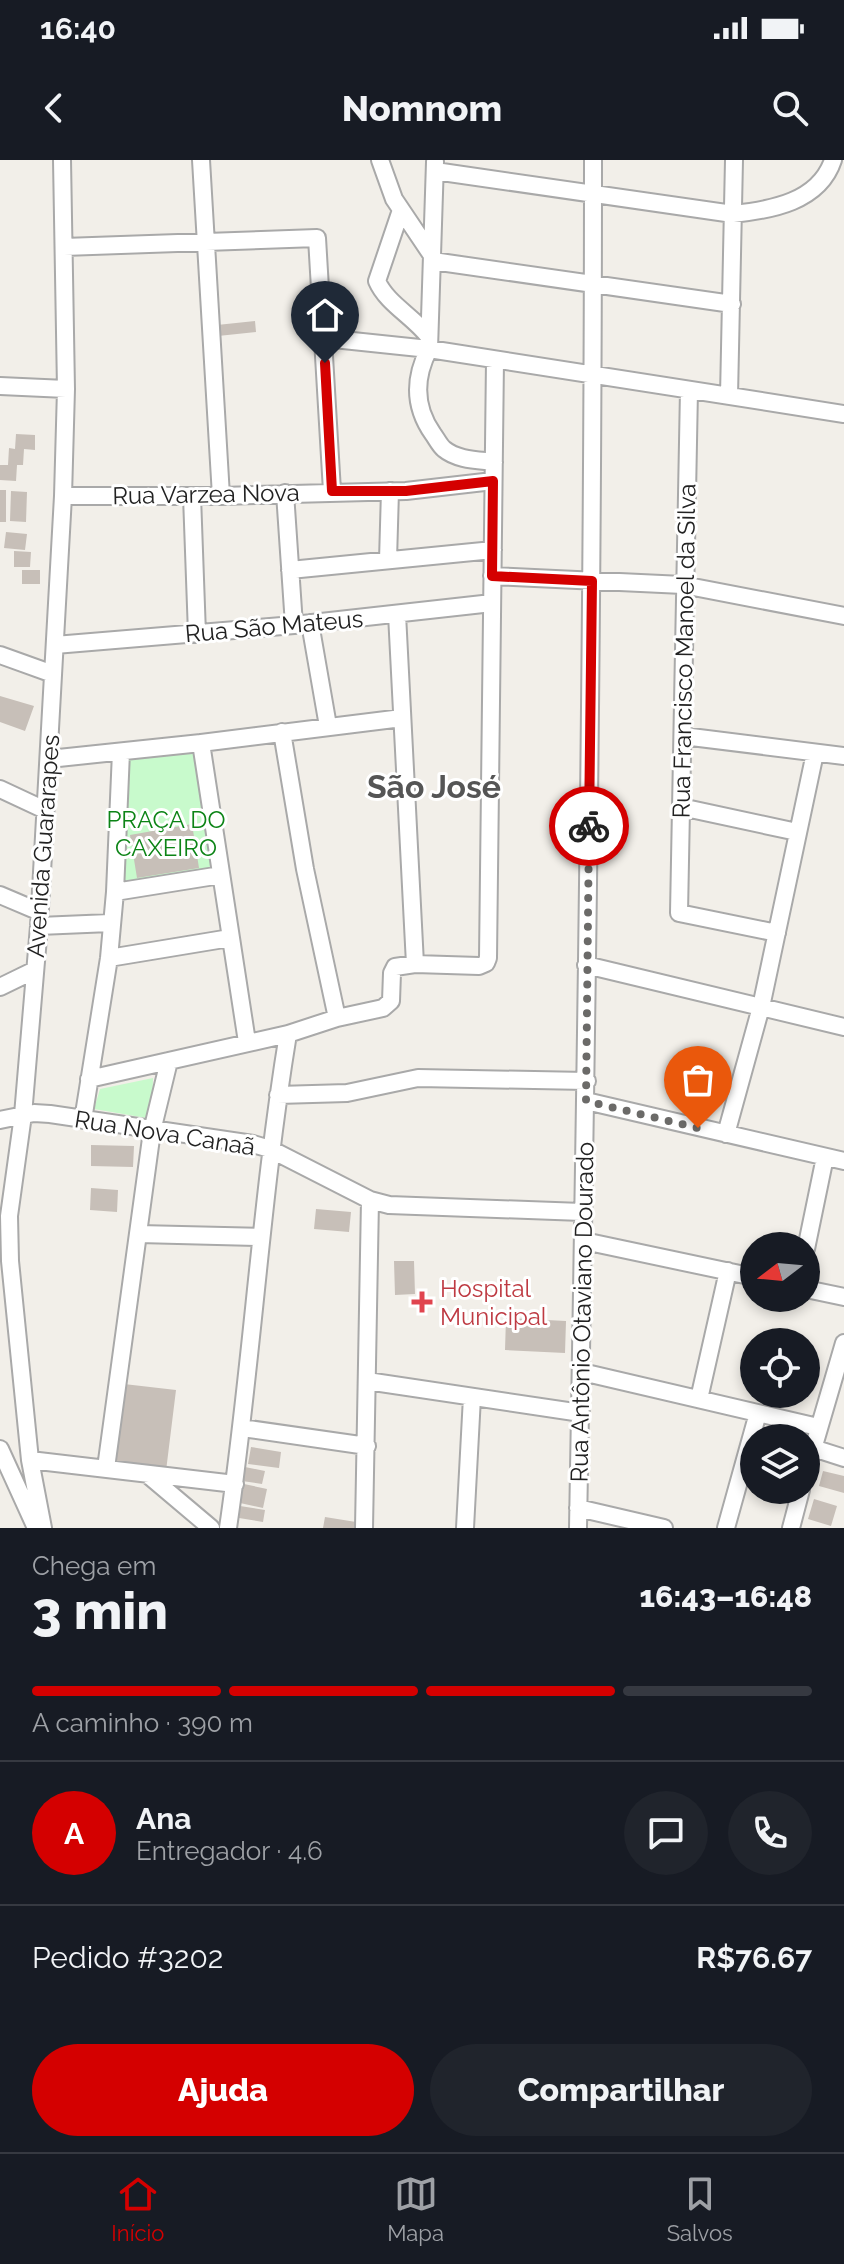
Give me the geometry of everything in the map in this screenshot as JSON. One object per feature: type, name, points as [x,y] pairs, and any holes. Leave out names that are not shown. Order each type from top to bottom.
[{"type":"street","name":"Avenida Guararapes","points":[[43,1528],[30,1460],[10,1261],[9,1216],[23,1115],[39,919],[63,496],[66,389],[62,160]]},
{"type":"street","points":[[201,160],[221,496]]},
{"type":"street","points":[[380,160],[394,199],[433,259],[732,304]]},
{"type":"street","name":"Rua Antônio Otaviano Dourado","points":[[578,1528],[587,1081],[593,160]]},
{"type":"street","points":[[729,396],[734,160]]},
{"type":"street","points":[[494,462],[467,459],[445,450],[427,425],[417,401],[421,364],[429,343],[435,165],[593,194],[733,214],[782,206],[806,194],[829,171],[833,160]]},
{"type":"street","points":[[401,210],[377,281],[383,295],[409,314],[429,343]]},
{"type":"street","points":[[64,247],[317,238],[332,491]]},
{"type":"street","points":[[324,338],[429,343],[495,360],[844,414]]},
{"type":"street","points":[[89,1079],[288,1034],[388,1005],[392,998],[392,973],[395,967],[415,964],[479,966],[486,963],[495,360]]},
{"type":"street","points":[[0,386],[66,389]]},
{"type":"street","name":"Rua Francisco Manoel da Silva","points":[[689,390],[679,913],[777,933]]},
{"type":"street","name":"Rua Varzea Nova","points":[[63,496],[221,496],[390,491],[493,481]]},
{"type":"street","points":[[388,560],[390,491]]},
{"type":"street","points":[[285,493],[290,570],[328,726]]},
{"type":"street","points":[[192,496],[197,634]]},
{"type":"street","points":[[290,570],[493,550]]},
{"type":"street","points":[[492,576],[685,586],[844,616]]},
{"type":"street","name":"Rua São Mateus","points":[[55,645],[302,624],[492,603]]},
{"type":"street","points":[[397,614],[415,964]]},
{"type":"street","points":[[0,655],[53,674]]},
{"type":"street","points":[[49,759],[402,718]]},
{"type":"street","points":[[282,732],[305,869],[337,1018]]},
{"type":"street","points":[[683,736],[844,756]]},
{"type":"street","points":[[201,743],[247,1042]]},
{"type":"street","points":[[83,1120],[109,958],[121,752]]},
{"type":"street","points":[[726,1134],[761,1007],[815,753]]},
{"type":"street","points":[[0,789],[45,810]]},
{"type":"street","points":[[681,807],[797,832]]},
{"type":"street","points":[[115,892],[221,875]]},
{"type":"street","points":[[0,895],[39,919],[110,923]]},
{"type":"street","points":[[109,958],[230,938]]},
{"type":"street","points":[[586,965],[844,1027]]},
{"type":"street","points":[[0,987],[35,970]]},
{"type":"street","points":[[228,1528],[242,1428],[270,1149],[288,1034]]},
{"type":"street","points":[[106,1468],[152,1131],[169,1061]]},
{"type":"street","points":[[278,1095],[347,1093],[418,1078],[587,1081]]},
{"type":"street","points":[[586,1101],[844,1161]]},
{"type":"street","name":"Rua Nova Canaã","points":[[0,1120],[50,1114],[152,1131],[207,1136],[270,1149],[370,1200],[389,1205],[582,1212]]},
{"type":"street","points":[[810,1232],[825,1157]]},
{"type":"street","points":[[364,1528],[370,1200]]},
{"type":"street","points":[[139,1234],[261,1237]]},
{"type":"street","points":[[584,1241],[740,1274]]},
{"type":"street","points":[[699,1399],[728,1271]]},
{"type":"street","points":[[820,1292],[844,1297]]},
{"type":"street","points":[[819,1424],[844,1343]]},
{"type":"street","points":[[582,1372],[805,1424]]},
{"type":"street","points":[[367,1381],[581,1413]]},
{"type":"street","points":[[465,1528],[472,1397]]},
{"type":"street","points":[[726,1528],[758,1413]]},
{"type":"street","points":[[242,1428],[367,1446]]},
{"type":"street","points":[[0,1449],[36,1528]]},
{"type":"street","points":[[820,1450],[844,1458]]},
{"type":"street","points":[[30,1460],[235,1484]]},
{"type":"street","points":[[146,1473],[211,1528]]},
{"type":"street","points":[[791,1528],[797,1504]]},
{"type":"street","points":[[578,1508],[664,1528]]},
{"type":"green space","name":"PRAÇA DO CAXEIRO","points":[[199,745],[217,874],[118,889],[123,755]]},
{"type":"green space","points":[[153,1078],[152,1119],[94,1109],[100,1089]]},
{"type":"building","points":[[255,321],[256,332],[218,336],[217,325]]},
{"type":"building","points":[[16,434],[35,435],[35,450],[24,449],[23,465],[17,465],[16,481],[0,480],[0,465],[8,465],[9,448],[15,449]]},
{"type":"building","points":[[0,490],[6,490],[6,522],[0,522]]},
{"type":"building","points":[[11,491],[27,492],[26,522],[10,521]]},
{"type":"building","points":[[6,532],[27,534],[25,550],[4,548]]},
{"type":"building","points":[[14,551],[31,552],[30,567],[14,567]]},
{"type":"building","points":[[22,570],[40,570],[40,584],[22,584]]},
{"type":"building","points":[[0,696],[34,706],[25,731],[0,722]]},
{"type":"building","points":[[192,824],[199,868],[137,878],[130,835]]},
{"type":"building","points":[[91,1145],[134,1146],[133,1167],[91,1166]]},
{"type":"building","points":[[91,1188],[118,1190],[117,1212],[90,1210]]},
{"type":"building","points":[[316,1209],[351,1212],[349,1232],[314,1229]]},
{"type":"building","points":[[394,1261],[414,1261],[415,1294],[395,1295]]},
{"type":"building","points":[[506,1318],[566,1321],[565,1353],[505,1350]]},
{"type":"building","points":[[124,1384],[176,1390],[166,1471],[115,1465]]},
{"type":"building","points":[[251,1447],[281,1452],[279,1468],[248,1464]]},
{"type":"building","points":[[245,1467],[265,1471],[262,1484],[242,1481]]},
{"type":"building","points":[[823,1471],[844,1476],[844,1493],[820,1486]]},
{"type":"building","points":[[244,1484],[267,1489],[263,1508],[240,1503]]},
{"type":"building","points":[[820,1501],[837,1506],[831,1526],[808,1519],[812,1504],[820,1504]]},
{"type":"building","points":[[240,1506],[265,1510],[263,1522],[239,1518]]},
{"type":"building","points":[[325,1517],[356,1522],[355,1528],[323,1528]]},
{"type":"way so far","points":[[589,826],[586,1101],[698,1128]]},
{"type":"place","name":"Hospital Municipal","points":[[422,1302]]},
{"type":"district","name":"São José","points":[[434,786]]},
{"type":"route","points":[[325,363],[332,491],[406,491],[493,481],[492,576],[592,581],[589,826]]}]
